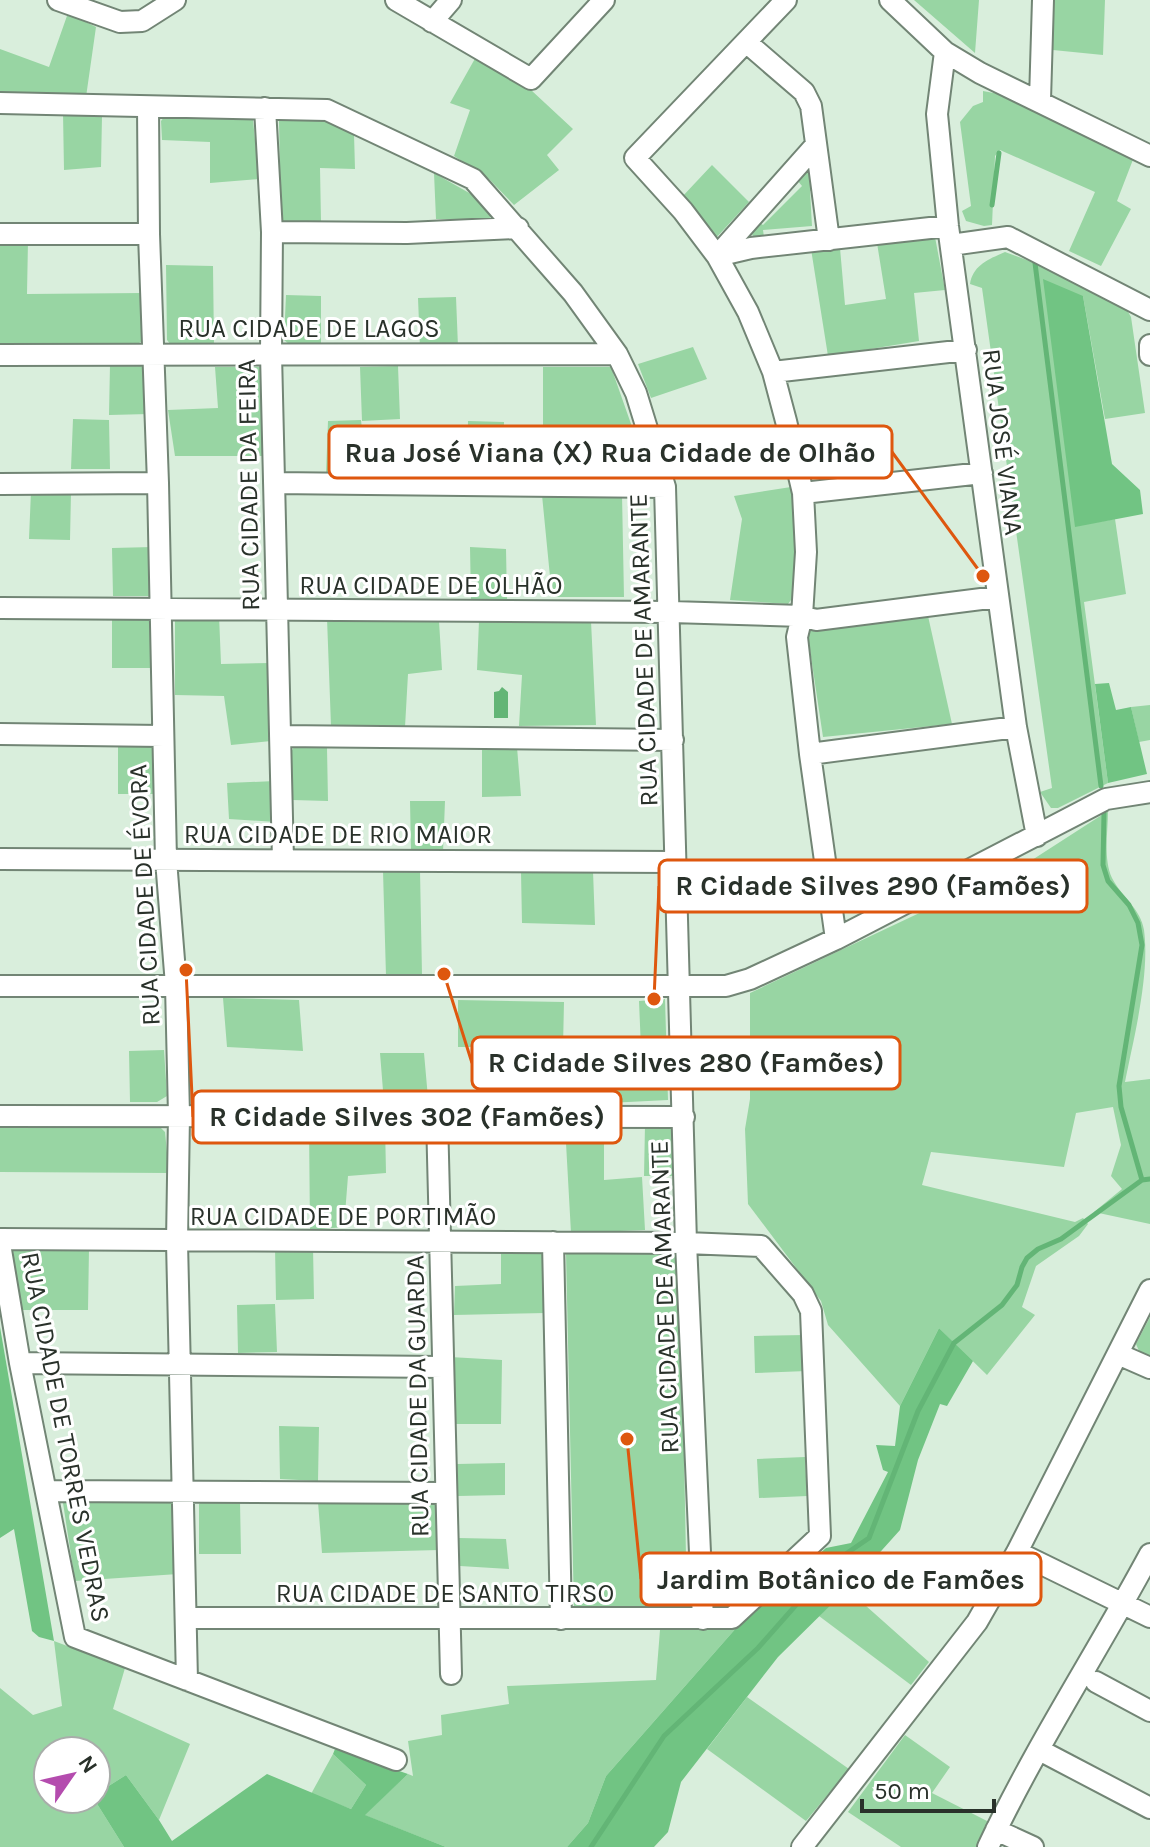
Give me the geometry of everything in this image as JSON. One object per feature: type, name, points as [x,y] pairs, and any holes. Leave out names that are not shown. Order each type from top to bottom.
[{"type":"street","points":[[58,0],[120,22],[142,21],[175,0]]},
{"type":"street","points":[[396,0],[531,79],[604,0]]},
{"type":"street","points":[[432,22],[451,0]]},
{"type":"street","points":[[786,0],[635,158],[683,211],[717,256],[748,312],[773,372],[803,493],[806,552],[802,616],[797,637],[836,939]]},
{"type":"street","points":[[890,0],[945,52],[980,73],[1150,156]]},
{"type":"street","points":[[1040,100],[1043,0]]},
{"type":"street","points":[[746,42],[808,99],[829,240]]},
{"type":"street","name":"RUA JOSÉ VIANA","points":[[945,52],[937,114],[950,236],[997,597],[1016,727],[1037,836]]},
{"type":"street","name":"RUA CIDADE DE AMARANTE","points":[[0,103],[327,110],[473,179],[573,293],[617,354],[636,393],[665,487],[671,612],[686,1243],[703,1619]]},
{"type":"street","name":"RUA CIDADE DE ÉVORA","points":[[148,108],[166,860],[176,985],[179,1115],[177,1242],[187,1680]]},
{"type":"street","name":"RUA CIDADE DA FEIRA","points":[[265,108],[272,232],[271,354],[283,860]]},
{"type":"street","points":[[717,256],[815,146]]},
{"type":"street","points":[[272,232],[407,233],[518,228]]},
{"type":"street","points":[[0,234],[149,234]]},
{"type":"street","points":[[717,256],[751,248],[829,240],[1008,237],[1150,310]]},
{"type":"street","points":[[1150,345],[1150,355]]},
{"type":"street","points":[[773,372],[966,350]]},
{"type":"street","name":"RUA CIDADE DE LAGOS","points":[[0,355],[617,354]]},
{"type":"street","points":[[803,493],[982,473]]},
{"type":"street","points":[[0,484],[158,483]]},
{"type":"street","points":[[274,483],[665,487]]},
{"type":"street","name":"RUA CIDADE DE OLHÃO","points":[[0,608],[671,612],[802,616],[816,620],[997,597]]},
{"type":"street","points":[[810,754],[1016,727]]},
{"type":"street","points":[[0,734],[163,736]]},
{"type":"street","points":[[280,736],[673,740]]},
{"type":"street","points":[[0,986],[726,986],[750,979],[836,939],[1106,799],[1150,792]]},
{"type":"street","name":"RUA CIDADE DE RIO MAIOR","points":[[0,859],[675,862]]},
{"type":"street","points":[[0,1116],[684,1117]]},
{"type":"street","name":"RUA CIDADE DA GUARDA","points":[[437,1117],[451,1674]]},
{"type":"street","name":"RUA CIDADE DE PORTIMÃO","points":[[0,1242],[686,1243]]},
{"type":"street","name":"RUA CIDADE DE TORRES VEDRAS","points":[[0,1242],[20,1363],[75,1637],[396,1760]]},
{"type":"street","points":[[553,1242],[561,1619]]},
{"type":"street","name":"RUA CIDADE DE SANTO TIRSO","points":[[187,1618],[732,1618],[820,1536],[811,1311],[803,1294],[761,1246],[686,1243]]},
{"type":"street","points":[[802,1847],[977,1622],[1017,1552],[1150,1290]]},
{"type":"street","points":[[1118,1354],[1150,1368]]},
{"type":"street","points":[[20,1363],[442,1367]]},
{"type":"street","points":[[47,1491],[445,1493]]},
{"type":"street","points":[[1017,1552],[1150,1617]]},
{"type":"street","points":[[1033,1847],[992,1838],[1035,1751],[1150,1554]]},
{"type":"street","points":[[1096,1682],[1150,1711]]},
{"type":"street","points":[[1047,1754],[1150,1808]]},
{"type":"shaded area","points":[[914,0],[979,0],[975,53]]},
{"type":"shaded area","points":[[1052,0],[1105,0],[1103,55],[1053,50]]},
{"type":"shaded area","points":[[68,13],[96,27],[86,97],[0,93],[0,49],[49,67]]},
{"type":"shaded area","points":[[477,55],[531,90],[573,129],[547,155],[559,170],[514,205],[489,179],[454,156],[470,110],[450,103]]},
{"type":"shaded area","points":[[983,91],[999,94],[1134,157],[1117,201],[1131,209],[1101,266],[1069,251],[1095,192],[1000,150],[995,156],[992,225],[966,221],[962,211],[971,206],[960,122],[973,106],[983,102]]},
{"type":"shaded area","points":[[63,113],[102,116],[101,167],[64,170]]},
{"type":"shaded area","points":[[249,114],[253,120],[259,179],[210,183],[210,142],[162,140],[161,121],[165,116]]},
{"type":"shaded area","points":[[284,117],[329,117],[354,134],[355,169],[320,168],[321,222],[281,222],[279,121]]},
{"type":"shaded area","points":[[712,165],[749,202],[715,239],[681,198]]},
{"type":"shaded area","points":[[805,171],[813,176],[816,190],[810,191],[812,226],[763,230],[764,237],[756,239],[750,232],[756,220],[763,225],[802,186],[797,180]]},
{"type":"shaded area","points":[[434,173],[471,194],[492,216],[487,220],[436,219]]},
{"type":"shaded area","points":[[935,237],[945,290],[914,293],[919,341],[828,356],[811,249],[840,248],[845,305],[886,299],[877,243]]},
{"type":"shaded area","points":[[0,241],[28,241],[27,294],[143,293],[146,339],[139,343],[0,343]]},
{"type":"shaded area","points":[[1005,252],[1046,267],[1127,310],[1131,317],[1145,413],[1105,419],[1083,296],[1075,526],[1115,519],[1126,594],[1084,602],[1108,783],[1058,808],[1051,808],[1040,792],[1052,788],[982,288],[970,284],[978,267]]},
{"type":"shaded area","points":[[166,265],[213,266],[214,346],[171,345],[167,340]]},
{"type":"shaded area","points":[[1043,279],[1083,296],[1112,464],[1140,490],[1143,514],[1075,527]]},
{"type":"shaded area","points":[[286,295],[321,296],[321,344],[289,344],[284,340]]},
{"type":"shaded area","points":[[456,297],[458,347],[420,348],[418,298]]},
{"type":"shaded area","points":[[693,347],[707,379],[651,398],[638,364]]},
{"type":"shaded area","points":[[110,365],[141,366],[145,369],[149,414],[109,415]]},
{"type":"shaded area","points":[[398,366],[400,419],[362,421],[360,367]]},
{"type":"shaded area","points":[[215,367],[261,367],[267,456],[175,456],[168,410],[218,408]]},
{"type":"shaded area","points":[[543,367],[611,367],[643,458],[642,472],[543,471]]},
{"type":"shaded area","points":[[73,419],[109,420],[110,469],[71,469]]},
{"type":"shaded area","points":[[361,420],[367,476],[326,474],[328,421]]},
{"type":"shaded area","points":[[468,421],[504,422],[503,474],[467,474]]},
{"type":"shaded area","points":[[791,487],[799,565],[794,594],[788,604],[730,600],[742,519],[734,496]]},
{"type":"shaded area","points":[[31,491],[71,492],[70,540],[29,539]]},
{"type":"shaded area","points":[[622,494],[624,597],[552,597],[542,495]]},
{"type":"shaded area","points":[[153,547],[154,596],[113,596],[112,548]]},
{"type":"shaded area","points":[[470,547],[506,549],[507,600],[471,601]]},
{"type":"shaded area","points":[[219,615],[221,664],[272,663],[271,741],[231,745],[224,696],[175,695],[175,621]]},
{"type":"shaded area","points":[[928,616],[952,724],[823,737],[807,630]]},
{"type":"shaded area","points":[[154,618],[154,668],[112,668],[112,619]]},
{"type":"shaded area","points":[[327,618],[439,621],[442,670],[408,674],[405,727],[331,726]]},
{"type":"shaded area","points":[[479,621],[591,621],[596,725],[519,726],[522,675],[477,670]]},
{"type":"shaded area","points":[[1109,683],[1116,710],[1131,707],[1147,774],[1108,783],[1095,684]]},
{"type":"shaded area","points":[[502,687],[508,692],[508,718],[494,718],[494,692]]},
{"type":"shaded area","points":[[1150,705],[1150,740],[1139,742],[1131,707]]},
{"type":"shaded area","points":[[118,743],[157,743],[157,794],[118,794]]},
{"type":"shaded area","points":[[482,746],[517,747],[521,796],[482,797]]},
{"type":"shaded area","points":[[294,747],[327,748],[328,801],[293,800],[291,752]]},
{"type":"shaded area","points":[[275,781],[276,822],[229,819],[227,783]]},
{"type":"shaded area","points":[[410,801],[445,801],[443,852],[411,852]]},
{"type":"shaded area","points":[[1108,811],[1109,870],[1116,885],[1135,909],[1144,930],[1143,986],[1125,1082],[1150,1079],[1150,1224],[1094,1212],[1122,1189],[1111,1176],[1121,1145],[1113,1107],[1076,1113],[1064,1167],[931,1152],[922,1185],[1075,1222],[1083,1218],[1088,1224],[1079,1236],[1036,1266],[1022,1307],[1035,1315],[987,1375],[939,1328],[900,1406],[828,1325],[821,1301],[748,1204],[745,1129],[750,1099],[750,993],[1032,860]]},
{"type":"shaded area","points":[[383,871],[420,871],[422,975],[386,976]]},
{"type":"shaded area","points":[[593,871],[595,925],[522,923],[521,872]]},
{"type":"shaded area","points":[[223,998],[299,1000],[303,1051],[227,1047]]},
{"type":"shaded area","points":[[665,999],[668,1100],[608,1103],[603,1051],[641,1049],[639,1001]]},
{"type":"shaded area","points":[[458,1000],[564,1002],[563,1047],[458,1047]]},
{"type":"shaded area","points":[[164,1050],[167,1096],[157,1102],[130,1102],[129,1051]]},
{"type":"shaded area","points":[[380,1053],[424,1053],[428,1098],[384,1103]]},
{"type":"shaded area","points":[[0,1124],[159,1126],[165,1132],[169,1173],[0,1172]]},
{"type":"shaded area","points":[[309,1125],[385,1125],[386,1173],[348,1176],[344,1227],[310,1230]]},
{"type":"shaded area","points":[[565,1125],[604,1128],[604,1180],[642,1177],[645,1230],[571,1233]]},
{"type":"shaded area","points":[[645,1125],[680,1125],[680,1176],[644,1176]]},
{"type":"shaded area","points":[[18,1246],[89,1249],[88,1310],[21,1310],[13,1251]]},
{"type":"shaded area","points":[[275,1247],[313,1247],[314,1299],[276,1300]]},
{"type":"shaded area","points":[[501,1249],[543,1250],[546,1313],[454,1315],[455,1286],[501,1284]]},
{"type":"shaded area","points":[[680,1251],[687,1608],[574,1610],[566,1253]]},
{"type":"shaded area","points":[[275,1304],[277,1352],[238,1353],[237,1305]]},
{"type":"shaded area","points":[[1150,1317],[1150,1356],[1139,1351],[1136,1344]]},
{"type":"shaded area","points":[[0,1327],[54,1641],[39,1637],[32,1631],[14,1529],[0,1538]]},
{"type":"shaded area","points":[[939,1328],[973,1361],[947,1406],[940,1404],[918,1460],[900,1530],[847,1589],[778,1657],[681,1782],[668,1832],[654,1847],[567,1847],[588,1823],[606,1776],[737,1627],[826,1548],[851,1543],[888,1472],[883,1470],[876,1445],[895,1446],[900,1406]]},
{"type":"shaded area","points":[[805,1335],[807,1371],[755,1373],[754,1336]]},
{"type":"shaded area","points":[[450,1357],[502,1360],[501,1424],[456,1424]]},
{"type":"shaded area","points":[[279,1426],[319,1427],[318,1481],[280,1479]]},
{"type":"shaded area","points":[[805,1457],[807,1496],[759,1498],[757,1459]]},
{"type":"shaded area","points":[[505,1463],[505,1495],[458,1496],[457,1464]]},
{"type":"shaded area","points":[[170,1498],[175,1507],[178,1574],[75,1581],[63,1503],[69,1499]]},
{"type":"shaded area","points":[[203,1501],[240,1502],[241,1554],[199,1554],[199,1504]]},
{"type":"shaded area","points":[[318,1502],[432,1502],[435,1505],[439,1550],[322,1553]]},
{"type":"shaded area","points":[[459,1538],[506,1539],[509,1569],[460,1566]]},
{"type":"shaded area","points":[[847,1589],[929,1662],[911,1685],[819,1616]]},
{"type":"shaded area","points":[[737,1627],[606,1776],[588,1823],[567,1847],[446,1847],[364,1815],[408,1774],[413,1776],[408,1741],[442,1735],[441,1715],[509,1704],[507,1686],[656,1680],[660,1630]]},
{"type":"shaded area","points":[[54,1641],[125,1668],[113,1709],[190,1744],[159,1820],[126,1775],[112,1784],[112,1735],[32,1735],[32,1815],[104,1815],[124,1847],[0,1847],[0,1688],[33,1715],[62,1706]]},
{"type":"shaded area","points":[[747,1697],[849,1769],[806,1821],[707,1749]]},
{"type":"shaded area","points":[[905,1735],[950,1767],[932,1793],[989,1822],[978,1847],[901,1847],[848,1812]]},
{"type":"shaded area","points":[[335,1749],[408,1774],[365,1815],[446,1847],[124,1847],[104,1815],[112,1815],[112,1784],[126,1775],[172,1841],[267,1774],[351,1809],[366,1785],[333,1754]]},
{"type":"shaded area","points":[[333,1754],[366,1785],[351,1809],[311,1794]]},
{"type":"waterway","points":[[992,205],[999,153]]},
{"type":"waterway","points":[[1035,263],[1101,786]]},
{"type":"waterway","points":[[1104,813],[1103,865],[1108,881],[1129,905],[1138,923],[1142,945],[1119,1086],[1121,1107],[1142,1180]]},
{"type":"waterway","points":[[591,1847],[664,1736],[758,1648],[834,1562],[869,1538],[918,1411],[954,1343],[1002,1305],[1017,1285],[1027,1258],[1038,1249],[1061,1239],[1142,1180],[1150,1179]]},
{"type":"place","name":"Rua José Viana (X) Rua Cidade de Olhão","points":[[983,576]]},
{"type":"place","name":"R Cidade Silves 302 (Famões)","points":[[186,970]]},
{"type":"place","name":"R Cidade Silves 280 (Famões)","points":[[444,974]]},
{"type":"place","name":"R Cidade Silves 290 (Famões)","points":[[654,999]]},
{"type":"place","name":"Jardim Botânico de Famões","points":[[627,1439]]}]
